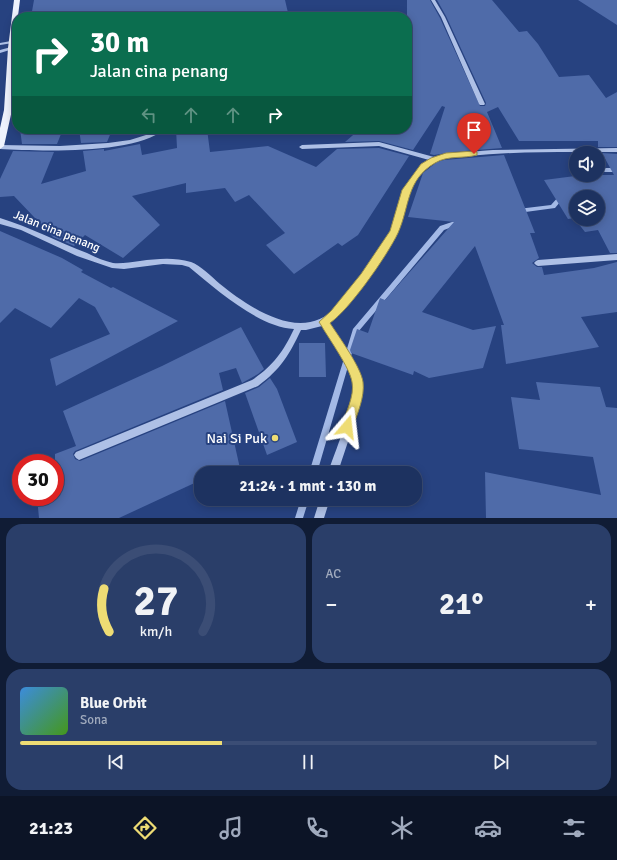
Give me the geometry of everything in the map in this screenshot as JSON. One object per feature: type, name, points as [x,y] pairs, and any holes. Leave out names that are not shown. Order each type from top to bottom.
[{"type":"main road","points":[[15,12],[17,0]]},
{"type":"main road","points":[[0,147],[8,110],[12,38]]},
{"type":"street","points":[[433,0],[446,23],[482,104]]},
{"type":"street","points":[[0,44],[11,45]]},
{"type":"street","points":[[0,52],[11,45]]},
{"type":"street","points":[[0,147],[94,148],[148,137],[153,134]]},
{"type":"street","points":[[302,147],[379,144],[434,160]]},
{"type":"street","name":"Jalan cina penang","points":[[0,221],[16,225],[67,249],[113,266],[168,260],[184,262],[191,265],[239,302],[283,326],[298,328],[314,326],[324,322],[335,314],[365,276],[394,232],[406,190],[424,166],[434,160],[446,156],[517,150],[617,150]]},
{"type":"street","points":[[538,263],[617,257]]},
{"type":"street","points":[[324,322],[350,365],[358,382],[356,397],[335,466]]},
{"type":"street","points":[[79,455],[255,383],[268,375],[283,358],[298,328]]},
{"type":"street","points":[[319,518],[323,506]]},
{"type":"building","points":[[34,0],[285,0],[288,12],[32,12]]},
{"type":"building","points":[[407,0],[430,0],[440,18],[480,106],[485,106],[486,103],[446,16],[437,0],[492,0],[519,32],[527,31],[538,44],[559,77],[589,75],[606,98],[617,92],[617,147],[598,146],[598,141],[519,141],[498,107],[487,112],[502,148],[434,155],[430,154],[445,107],[442,106],[413,150],[379,141],[345,142],[354,134],[412,134],[412,12],[407,12]]},
{"type":"building","points":[[578,0],[617,0],[617,25]]},
{"type":"building","points":[[21,134],[61,134],[57,144],[22,144]]},
{"type":"building","points":[[80,134],[110,134],[107,142],[81,143]]},
{"type":"building","points":[[176,134],[208,134],[210,152],[268,146],[316,167],[337,149],[379,148],[409,156],[358,235],[342,246],[338,243],[294,274],[266,245],[285,233],[249,195],[235,202],[225,188],[186,193],[186,183],[132,196],[160,225],[123,258],[85,235],[74,246],[53,237],[14,196],[0,197],[0,179],[13,151],[54,152],[41,184],[86,171],[83,151],[104,149],[104,151],[140,144],[142,155],[177,148]]},
{"type":"building","points":[[605,153],[617,154],[617,253],[610,253],[598,230],[585,232],[580,226],[605,226],[605,190],[569,190],[568,219],[544,180],[569,177],[569,182],[605,182],[605,175],[614,175],[605,158]]},
{"type":"building","points":[[504,155],[535,233],[530,233],[539,258],[532,263],[537,267],[542,267],[544,275],[594,268],[617,262],[617,312],[581,317],[599,347],[506,364],[501,325],[504,325],[475,246],[422,312],[473,330],[496,326],[483,368],[429,378],[414,371],[413,375],[351,353],[350,350],[357,329],[368,333],[380,298],[385,300],[454,222],[408,217],[423,173],[437,162],[444,160]]},
{"type":"building","points":[[0,231],[62,258],[83,270],[81,272],[178,321],[56,386],[50,359],[110,334],[95,307],[79,298],[51,328],[15,308],[0,323]]},
{"type":"building","points":[[241,327],[264,369],[242,383],[236,368],[219,373],[223,390],[75,451],[73,454],[75,459],[80,461],[225,401],[239,466],[194,466],[194,483],[119,518],[39,518],[38,506],[64,506],[64,454],[55,454],[76,446],[63,411],[162,366]]},
{"type":"building","points":[[299,343],[325,343],[326,377],[299,377]]},
{"type":"building","points":[[270,378],[277,389],[297,442],[267,455],[245,393],[259,387]]},
{"type":"building","points":[[536,382],[600,387],[606,407],[617,408],[617,518],[486,518],[485,472],[601,495],[593,457],[519,449],[511,397],[540,400]]},
{"type":"waterway","points":[[605,170],[617,170]]},
{"type":"waterway","points":[[518,211],[553,207],[562,196]]},
{"type":"waterway","points":[[315,466],[355,331],[442,228],[458,222]]},
{"type":"waterway","points":[[299,518],[303,506]]},
{"type":"place","name":"Nai Si Puk","points":[[275,438]]},
{"type":"route","points":[[347,427],[356,397],[358,382],[350,365],[324,322],[335,314],[365,276],[394,232],[406,190],[415,176],[424,166],[434,160],[446,156],[474,154]]}]
